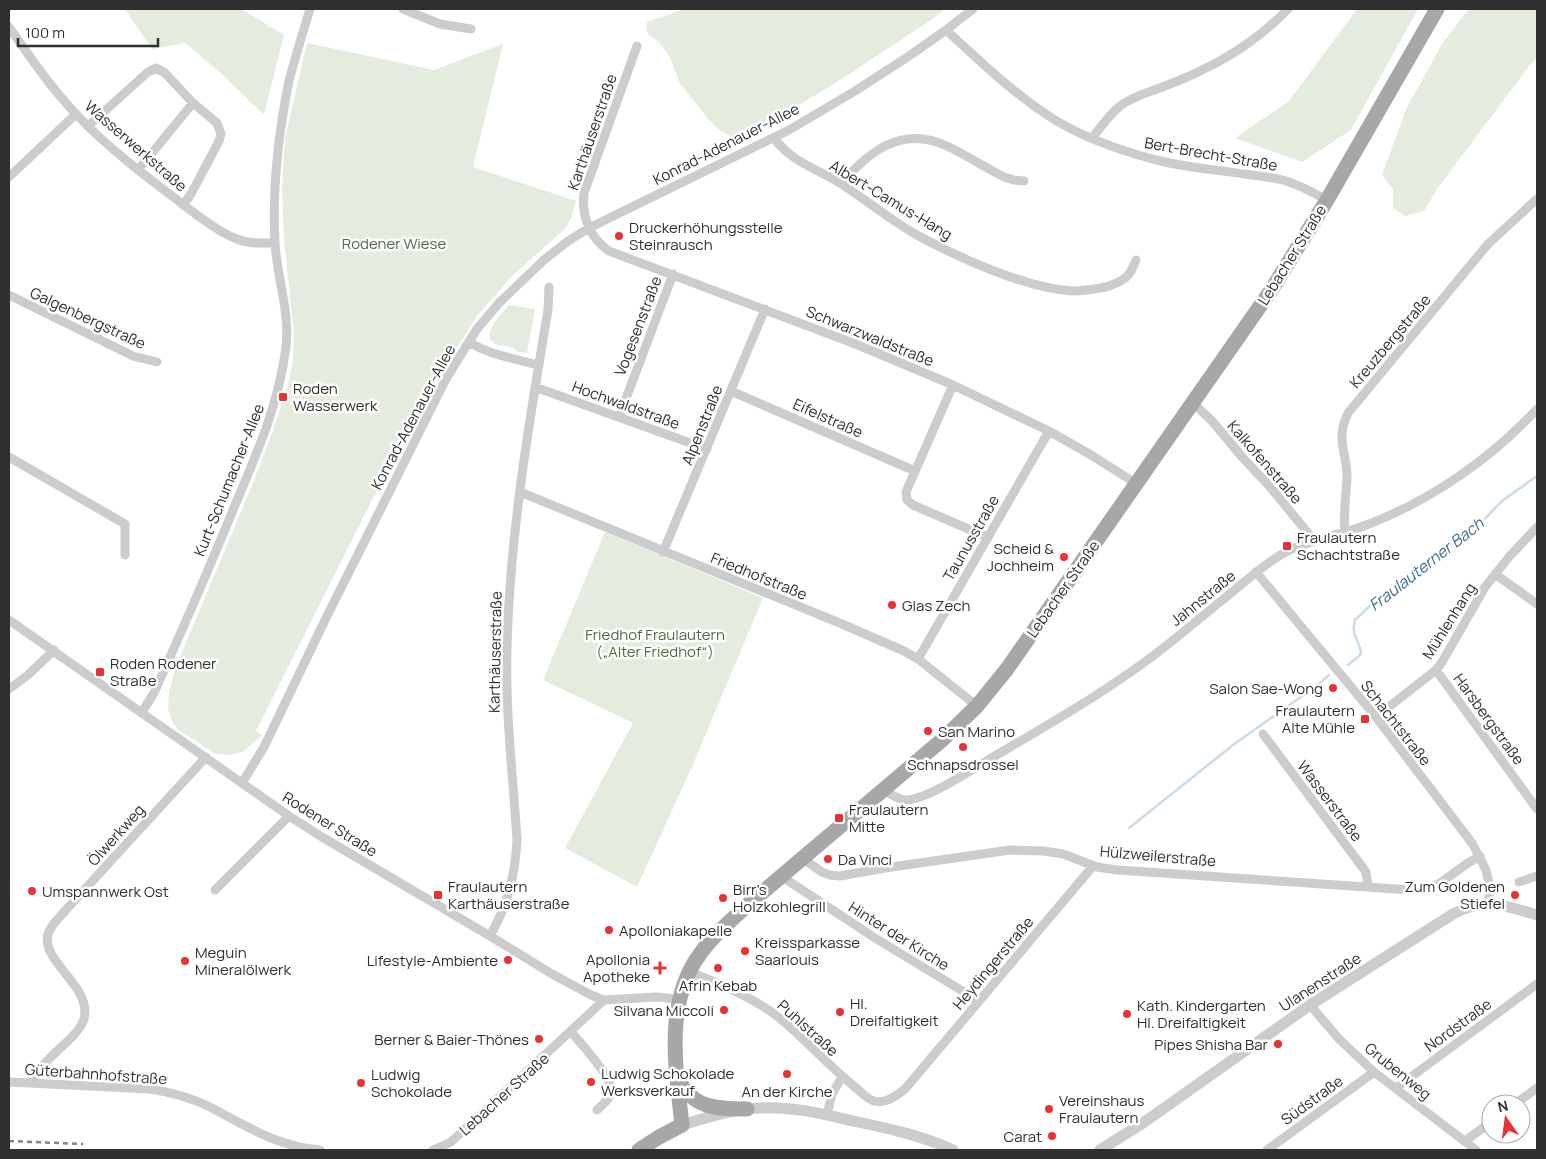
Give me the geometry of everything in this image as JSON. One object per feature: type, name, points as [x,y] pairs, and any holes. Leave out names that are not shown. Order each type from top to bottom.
[{"type":"main road","name":"Lebacher Straße","points":[[682,1125],[675,1033],[680,1001],[690,972],[699,955],[721,929],[942,740],[977,706],[1007,669],[1272,289],[1327,200],[1437,9]]},
{"type":"main road","points":[[677,1077],[682,1087],[695,1100],[707,1106],[720,1109],[747,1109]]},
{"type":"main road","points":[[639,1150],[682,1125]]},
{"type":"street","name":"Kurt-Schumacher-Allee","points":[[142,712],[154,693],[162,675],[257,453],[274,404],[283,370],[288,329],[275,243],[275,168],[290,80],[310,9]]},
{"type":"street","points":[[403,9],[440,24],[471,29]]},
{"type":"street","name":"Konrad-Adenauer-Allee","points":[[242,783],[268,739],[447,377],[477,329],[499,303],[520,281],[568,241],[589,228],[774,138],[854,91],[946,30],[973,9]]},
{"type":"street","points":[[1092,138],[1105,121],[1128,101],[1138,95],[1190,76],[1227,57],[1268,28],[1288,9]]},
{"type":"street","name":"Wasserwerkstraße","points":[[9,27],[52,86],[76,114],[138,170],[183,204],[235,239],[254,243],[275,243]]},
{"type":"street","name":"Bert-Brecht-Straße","points":[[946,30],[1029,102],[1056,121],[1092,138],[1130,154],[1166,162],[1288,182],[1327,200]]},
{"type":"street","name":"Karthäuserstraße","points":[[589,228],[584,211],[584,194],[637,46]]},
{"type":"street","points":[[88,126],[148,72],[156,68],[165,73],[193,103],[213,119],[220,128],[221,134],[191,194],[183,204]]},
{"type":"street","points":[[138,170],[193,103]]},
{"type":"street","points":[[9,177],[76,114]]},
{"type":"street","name":"Albert-Camus-Hang","points":[[774,138],[789,155],[841,184],[882,214],[915,234],[972,261],[1030,283],[1074,291],[1100,288],[1113,285],[1124,279],[1129,274],[1136,260]]},
{"type":"street","points":[[841,184],[862,162],[880,148],[902,140],[916,138],[946,145],[1004,177],[1024,181]]},
{"type":"street","name":"Kreuzbergstraße","points":[[1344,533],[1343,510],[1346,478],[1341,434],[1348,413],[1488,244],[1537,199]]},
{"type":"street","name":"Schwarzwaldstraße","points":[[589,228],[597,242],[609,251],[858,345],[953,385],[1049,431],[1137,484]]},
{"type":"street","name":"Vogesenstraße","points":[[619,416],[673,274]]},
{"type":"street","name":"Karthäuserstraße","points":[[490,936],[506,904],[517,852],[507,704],[510,577],[520,492],[548,310],[549,287]]},
{"type":"street","name":"Galgenbergstraße","points":[[9,295],[134,356],[157,362]]},
{"type":"street","name":"Alpenstraße","points":[[663,552],[765,309]]},
{"type":"street","points":[[469,342],[483,350],[539,365]]},
{"type":"street","points":[[953,385],[914,471],[906,492],[907,500],[913,505],[987,537]]},
{"type":"street","name":"Hochwaldstraße","points":[[535,387],[707,449]]},
{"type":"street","name":"Eifelstraße","points":[[731,391],[914,471]]},
{"type":"street","name":"Kalkofenstraße","points":[[1192,403],[1212,421],[1242,458],[1270,487],[1308,533],[1313,542]]},
{"type":"street","name":"Jahnstraße","points":[[884,790],[904,800],[916,798],[973,769],[1054,721],[1151,658],[1256,572],[1282,554],[1390,516],[1446,484],[1493,452],[1537,409]]},
{"type":"street","name":"Taunusstraße","points":[[918,659],[1049,431]]},
{"type":"street","points":[[9,457],[125,524],[125,555]]},
{"type":"street","name":"Friedhofstraße","points":[[520,492],[904,651],[918,659],[977,706]]},
{"type":"street","name":"Mühlenhang","points":[[1376,717],[1436,670],[1485,588],[1524,539],[1537,526]]},
{"type":"street","name":"Schachtstraße","points":[[1256,572],[1376,717],[1472,843],[1480,856],[1489,883],[1489,903]]},
{"type":"street","name":"Mühlenhang","points":[[1495,574],[1537,604]]},
{"type":"street","name":"Rodener Straße","points":[[9,620],[289,816],[552,974],[604,1000]]},
{"type":"street","points":[[9,689],[28,675],[54,650]]},
{"type":"street","name":"Harsbergstraße","points":[[1436,670],[1537,809]]},
{"type":"street","name":"Wasserstraße","points":[[1263,734],[1366,872],[1368,887]]},
{"type":"street","name":"Ölwerkweg","points":[[29,1082],[79,1029],[84,1020],[85,1010],[82,998],[50,952],[48,944],[49,932],[59,918],[206,757]]},
{"type":"street","points":[[216,890],[289,816]]},
{"type":"street","name":"Hülzweilerstraße","points":[[802,858],[822,872],[835,876],[1010,850],[1044,851],[1063,854],[1093,866],[1118,870],[1410,890],[1429,889],[1436,886],[1480,856]]},
{"type":"street","name":"Heydingerstraße","points":[[842,1077],[874,1101],[893,1098],[905,1089],[1093,866]]},
{"type":"street","name":"Hinter der Kirche","points":[[781,876],[874,938],[979,1000]]},
{"type":"street","points":[[1518,882],[1537,876]]},
{"type":"street","points":[[1489,903],[1537,915]]},
{"type":"street","name":"Ulanenstraße","points":[[1100,1150],[1116,1142],[1310,1005],[1453,914],[1466,907],[1489,903]]},
{"type":"street","name":"Puhlstraße","points":[[690,972],[768,1009],[842,1077],[832,1094],[827,1115]]},
{"type":"street","name":"Nordstraße","points":[[1396,1088],[1537,984]]},
{"type":"street","points":[[604,1000],[656,997],[680,1001]]},
{"type":"street","name":"Lebacher Straße","points":[[433,1150],[451,1142],[604,1000]]},
{"type":"street","name":"Grubenweg","points":[[1310,1005],[1339,1039],[1374,1072],[1476,1150]]},
{"type":"street","points":[[571,1032],[608,1079],[611,1088],[609,1098],[598,1110]]},
{"type":"street","name":"Südstraße","points":[[1267,1150],[1374,1072]]},
{"type":"street","name":"Güterbahnhofstraße","points":[[9,1082],[167,1091],[205,1105],[278,1142],[295,1147],[320,1150]]},
{"type":"street","points":[[682,1125],[708,1117],[747,1109],[790,1108],[918,1136],[953,1150]]},
{"type":"street","points":[[1465,1141],[1481,1129]]},
{"type":"green space","points":[[125,9],[241,9],[284,35],[264,115],[221,73],[185,43],[152,49]]},
{"type":"green space","points":[[684,9],[945,9],[834,84],[737,139],[719,130],[709,120],[679,82],[671,59],[660,43],[649,35],[646,30],[647,22]]},
{"type":"green space","points":[[1357,9],[1418,9],[1351,130],[1302,162],[1235,138],[1289,101]]},
{"type":"green space","points":[[1469,9],[1537,9],[1537,58],[1529,66],[1437,189],[1424,211],[1405,216],[1393,208],[1393,189],[1382,175],[1406,109],[1442,44]]},
{"type":"green space","name":"Rodener Wiese","points":[[307,43],[434,70],[503,44],[473,167],[576,201],[571,219],[565,229],[512,276],[477,316],[441,373],[437,371],[256,731],[262,735],[243,752],[229,755],[216,754],[180,731],[173,723],[168,709],[169,692],[176,666],[253,483],[288,385],[293,359],[294,333],[284,240],[282,188],[285,138]]},
{"type":"green space","points":[[509,305],[535,309],[527,353],[515,351],[514,348],[498,346],[490,340],[493,326]]},
{"type":"green space","name":"Friedhof Fraulautern („Alter Friedhof“)","points":[[605,532],[763,598],[691,769],[637,887],[565,848],[633,723],[543,680]]},
{"type":"waterway","name":"Fraulauterner Bach","points":[[1348,665],[1361,652],[1354,633],[1355,620],[1389,588],[1475,529],[1502,501],[1537,476]]},
{"type":"waterway","name":"Fraulauterner Bach","points":[[1129,828],[1233,745],[1329,675]]},
{"type":"railway","points":[[9,1141],[83,1144]]},
{"type":"place","name":"Druckerhöhungsstelle Steinrausch","points":[[619,236]]},
{"type":"place","name":"Roden Wasserwerk","points":[[283,397]]},
{"type":"place","name":"Fraulautern Schachtstraße","points":[[1287,546]]},
{"type":"place","name":"Scheid & Jochheim","points":[[1064,557]]},
{"type":"place","name":"Glas Zech","points":[[892,605]]},
{"type":"place","name":"Roden Rodener Straße","points":[[100,672]]},
{"type":"place","name":"Salon Sae-Wong","points":[[1333,688]]},
{"type":"place","name":"Fraulautern Alte Mühle","points":[[1365,719]]},
{"type":"place","name":"San Marino","points":[[928,731]]},
{"type":"place","name":"Schnapsdrossel","points":[[963,747]]},
{"type":"place","name":"Fraulautern Mitte","points":[[839,818]]},
{"type":"place","name":"Da Vinci","points":[[828,859]]},
{"type":"place","name":"Umspannwerk Ost","points":[[32,891]]},
{"type":"place","name":"Fraulautern Karthäuserstraße","points":[[438,895]]},
{"type":"place","name":"Zum Goldenen Stiefel","points":[[1515,895]]},
{"type":"place","name":"Birr’s Holzkohlegrill","points":[[723,898]]},
{"type":"place","name":"Apolloniakapelle","points":[[609,930]]},
{"type":"place","name":"Kreissparkasse Saarlouis","points":[[745,951]]},
{"type":"place","name":"Lifestyle-Ambiente","points":[[508,960]]},
{"type":"place","name":"Meguin Mineralölwerk","points":[[185,961]]},
{"type":"place","name":"Apollonia Apotheke","points":[[660,968]]},
{"type":"place","name":"Afrin Kebab","points":[[718,968]]},
{"type":"place","name":"Silvana Miccoli","points":[[724,1010]]},
{"type":"place","name":"Hl. Dreifaltigkeit","points":[[840,1012]]},
{"type":"place","name":"Kath. Kindergarten Hl. Dreifaltigkeit","points":[[1127,1014]]},
{"type":"place","name":"Berner & Baier-Thönes","points":[[539,1039]]},
{"type":"place","name":"Pipes Shisha Bar","points":[[1278,1044]]},
{"type":"place","name":"An der Kirche","points":[[787,1074]]},
{"type":"place","name":"Ludwig Schokolade Werksverkauf","points":[[591,1082]]},
{"type":"place","name":"Ludwig Schokolade","points":[[361,1083]]},
{"type":"place","name":"Vereinshaus Fraulautern","points":[[1049,1109]]},
{"type":"place","name":"Carat","points":[[1052,1136]]}]
